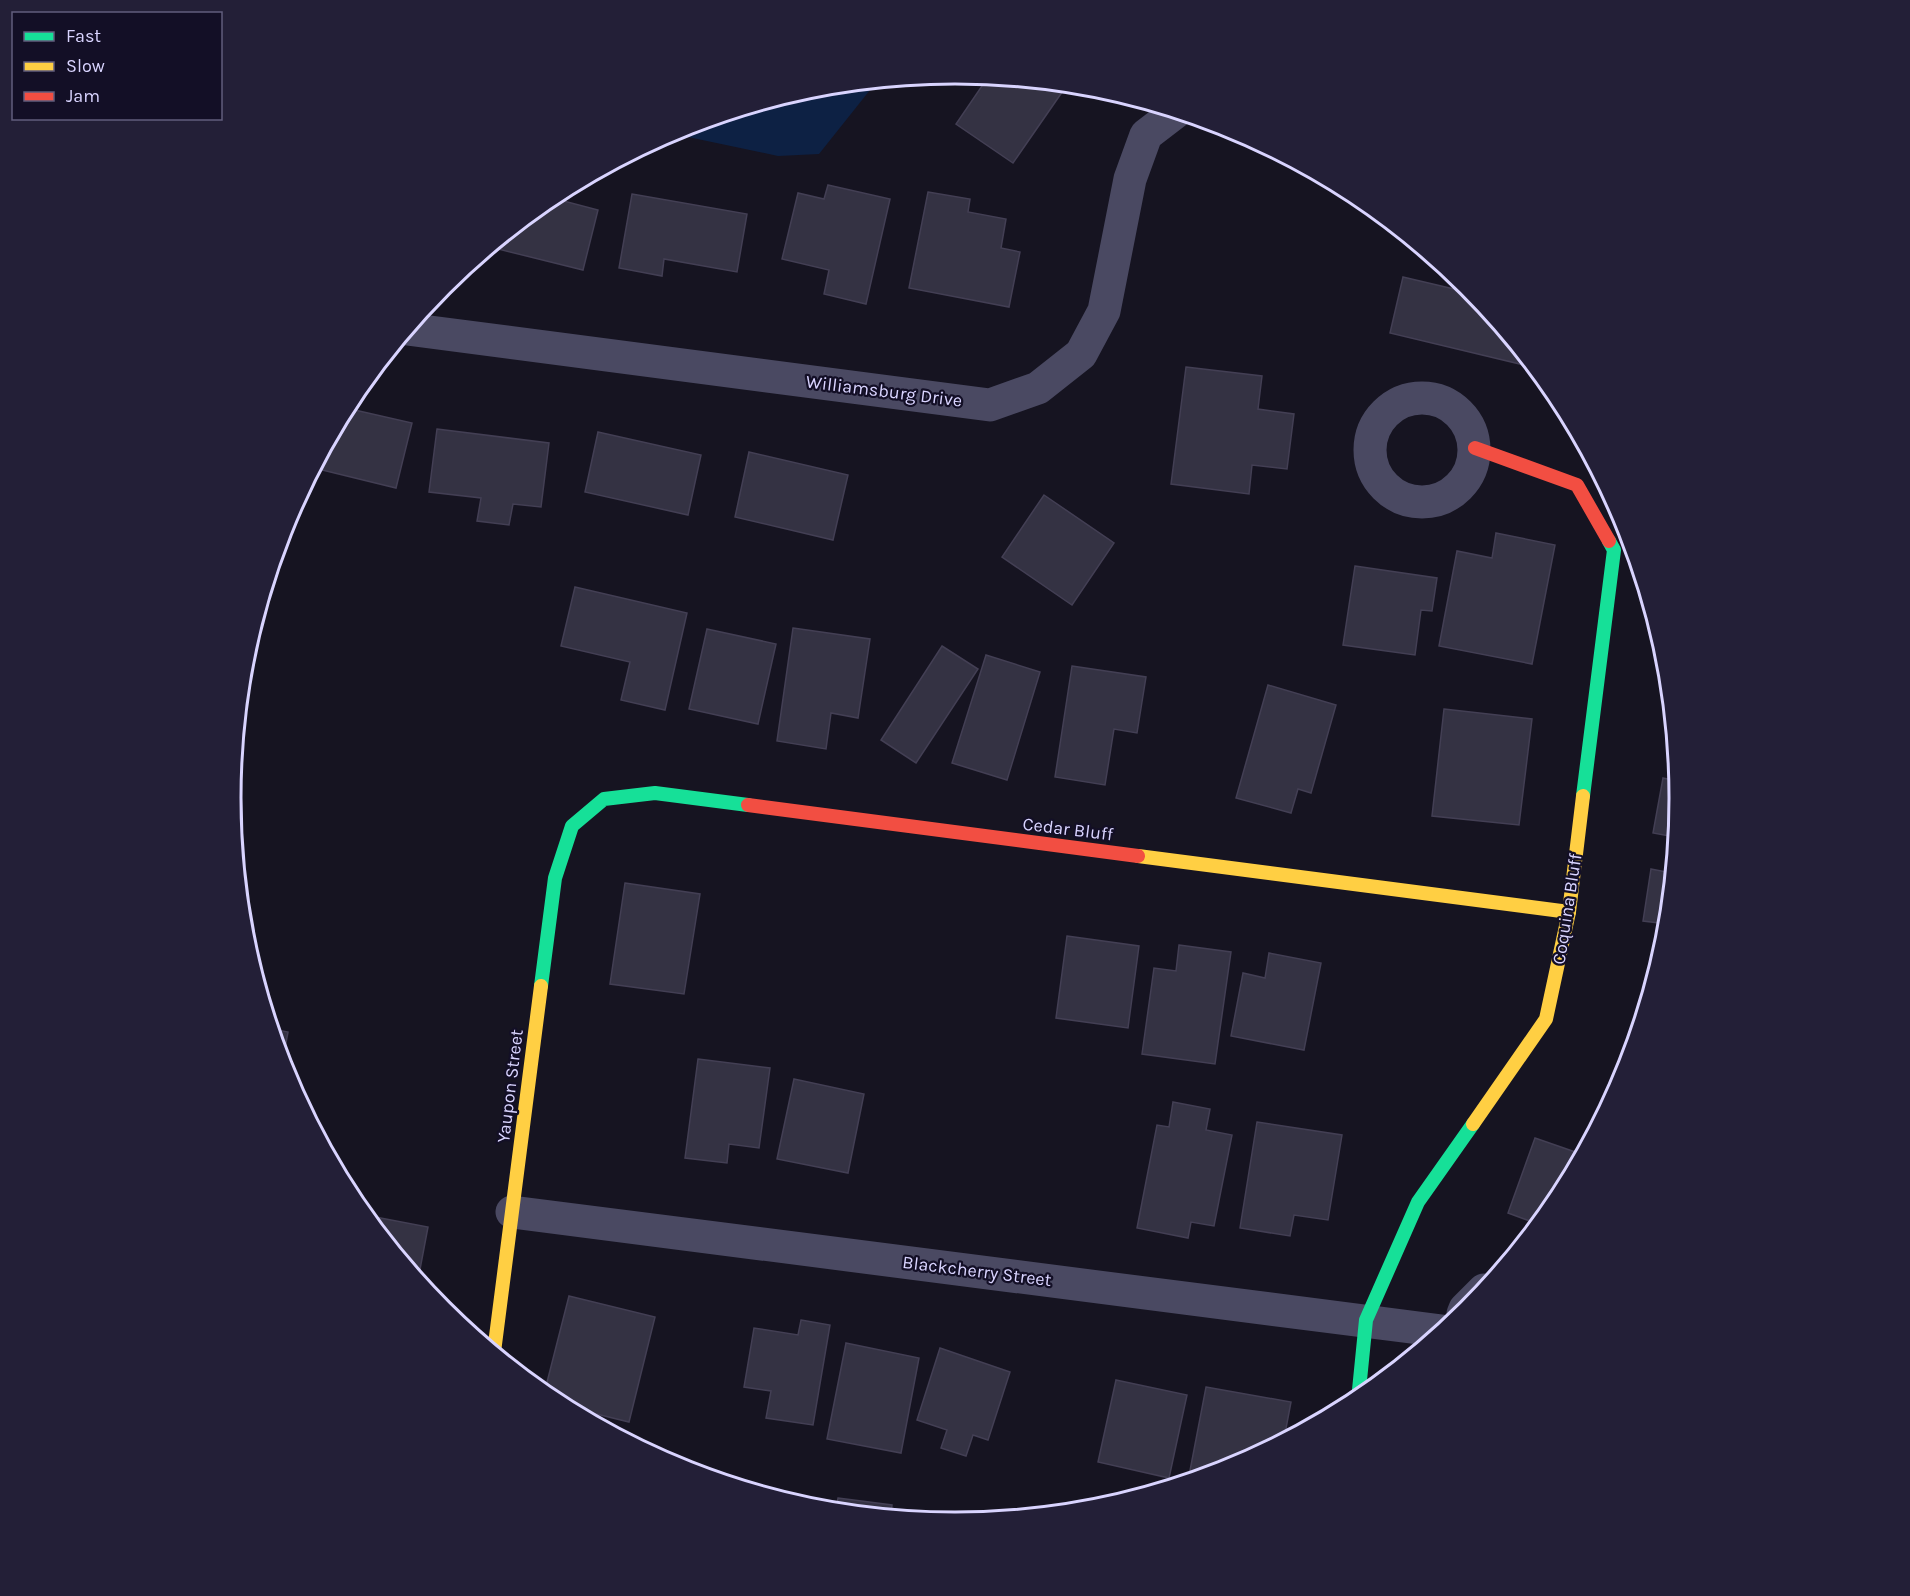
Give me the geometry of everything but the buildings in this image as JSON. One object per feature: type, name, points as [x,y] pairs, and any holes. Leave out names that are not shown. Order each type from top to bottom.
[{"type":"street","name":"Williamsburg Drive","points":[[415,330],[990,405],[1038,388],[1081,354],[1104,311],[1130,179],[1146,135],[1169,117]]},
{"type":"street","name":"Coquina Bluff","points":[[1359,1387],[1366,1320],[1418,1202],[1546,1019],[1569,912],[1614,550],[1577,485],[1475,448]]},
{"type":"street","name":"Cedar Bluff","points":[[572,826],[604,799],[655,793],[1569,912]]},
{"type":"street","name":"Yaupon Street","points":[[495,1344],[555,878],[572,826]]},
{"type":"street","name":"Blackcherry Street","points":[[512,1212],[1432,1330]]},
{"type":"water","points":[[870,89],[819,154],[778,156],[686,137],[770,108]]},
{"type":"traffic: fast","points":[[1583,796],[1614,550],[1609,541]]},
{"type":"traffic: fast","points":[[541,986],[555,878],[572,826],[604,799],[655,793],[748,805]]},
{"type":"traffic: fast","points":[[1359,1387],[1366,1320],[1418,1202],[1473,1124]]},
{"type":"traffic: slow","points":[[1473,1124],[1546,1019],[1569,912],[1583,796]]},
{"type":"traffic: slow","points":[[1138,856],[1569,912]]},
{"type":"traffic: slow","points":[[495,1344],[541,986]]},
{"type":"traffic: jam","points":[[1475,448],[1577,485],[1609,541]]},
{"type":"traffic: jam","points":[[748,805],[1138,856]]}]
